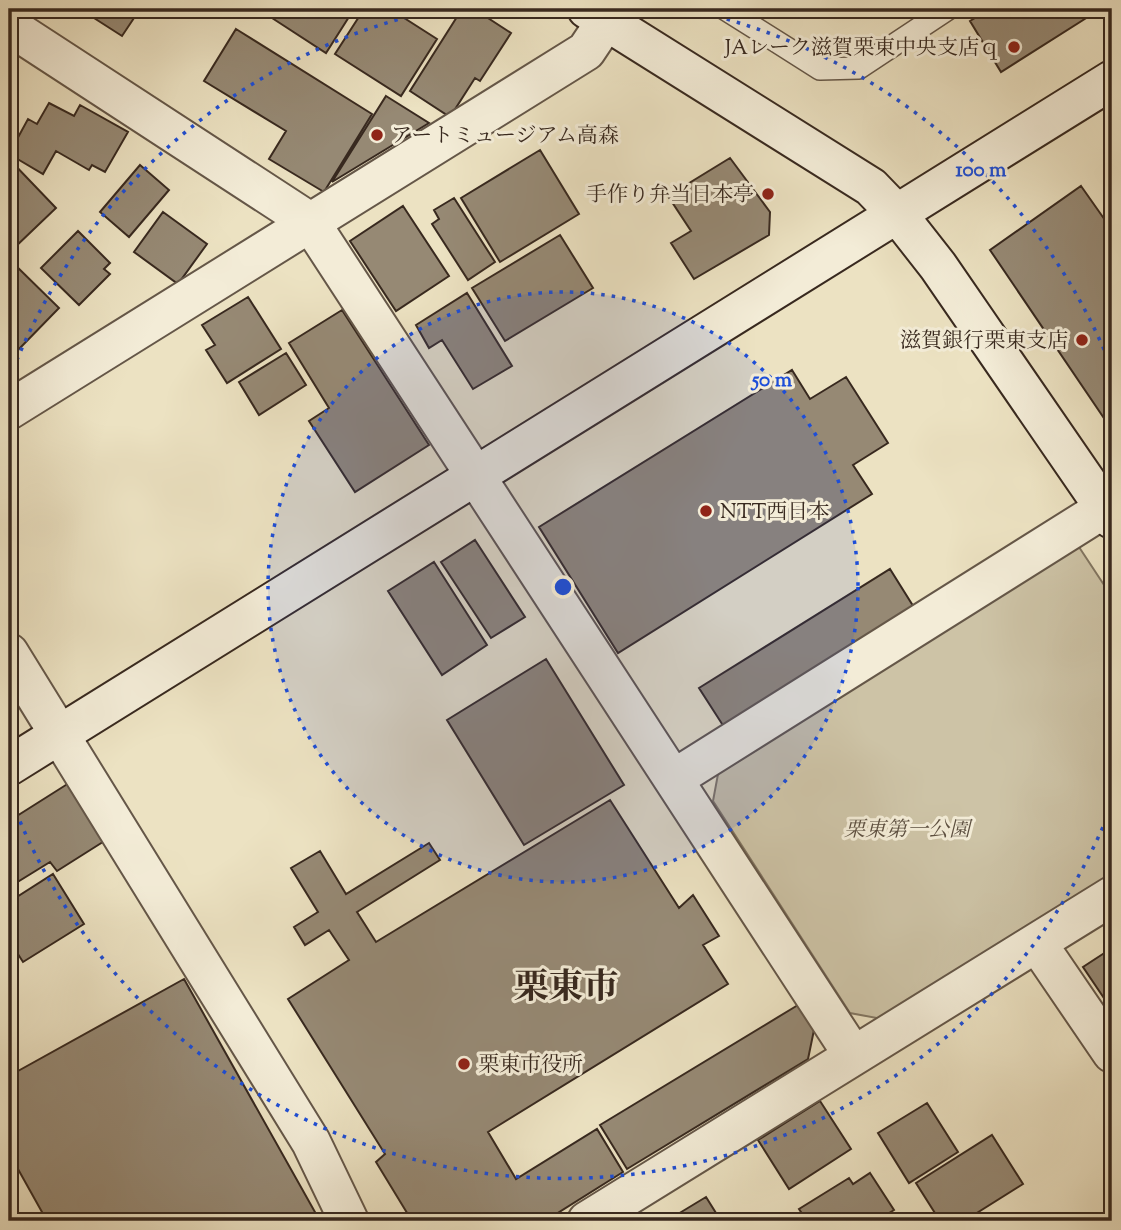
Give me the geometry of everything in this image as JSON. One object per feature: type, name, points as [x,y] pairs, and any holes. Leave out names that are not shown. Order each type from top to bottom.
[{"type":"street","points":[[9,410],[586,51],[597,15],[871,187],[898,215],[938,266],[1109,514],[675,778]]},
{"type":"street","points":[[9,26],[310,222],[675,778],[853,1055]]},
{"type":"street","points":[[9,766],[1112,80]]},
{"type":"street","points":[[9,653],[312,1142],[349,1221]]},
{"type":"street","points":[[587,1221],[1112,896]]},
{"type":"street","points":[[1037,943],[1112,1053]]},
{"type":"lane","points":[[729,10],[820,69],[859,68],[948,9]]},
{"type":"green space","name":"栗東第一公園","points":[[1079,547],[1112,597],[1112,874],[882,1019],[850,1013],[713,801],[718,774]]},
{"type":"building","points":[[80,9],[140,9],[122,36]]},
{"type":"building","points":[[277,9],[354,9],[326,53],[272,18]]},
{"type":"building","points":[[364,9],[390,9],[437,39],[401,96],[335,54]]},
{"type":"building","points":[[462,9],[474,9],[511,33],[480,81],[475,78],[450,117],[410,91]]},
{"type":"building","name":"JAレーク滋賀栗東中央支店ｑ","points":[[990,9],[1087,9],[1091,15],[1001,72],[970,21]]},
{"type":"building","points":[[236,29],[372,114],[324,192],[269,159],[286,131],[204,81]]},
{"type":"building","points":[[386,96],[429,123],[332,182]]},
{"type":"building","points":[[49,103],[74,116],[80,105],[128,132],[105,172],[92,165],[89,170],[56,151],[43,174],[9,154],[28,119],[37,124]]},
{"type":"building","points":[[540,150],[579,214],[500,262],[461,198]]},
{"type":"building","points":[[730,158],[770,212],[769,235],[694,279],[671,243],[691,231],[668,196]]},
{"type":"building","points":[[9,159],[56,208],[13,249],[9,245]]},
{"type":"building","points":[[140,165],[169,190],[129,237],[100,212]]},
{"type":"building","name":"滋賀銀行栗東支店","points":[[1081,186],[1112,230],[1112,430],[990,250]]},
{"type":"building","points":[[454,198],[495,262],[468,280],[432,224],[439,219],[434,210]]},
{"type":"building","points":[[403,206],[449,276],[396,311],[350,241]]},
{"type":"building","points":[[163,212],[207,244],[178,284],[134,252]]},
{"type":"building","points":[[78,231],[110,263],[104,269],[110,274],[79,305],[41,268]]},
{"type":"building","points":[[560,235],[593,288],[505,341],[472,288]]},
{"type":"building","points":[[9,259],[59,308],[18,350],[9,342]]},
{"type":"building","points":[[467,293],[512,366],[473,389],[442,340],[429,348],[416,325]]},
{"type":"building","points":[[248,297],[281,349],[227,383],[206,350],[215,345],[202,325]]},
{"type":"building","points":[[342,310],[429,445],[355,492],[309,421],[329,408],[289,343]]},
{"type":"building","points":[[286,353],[306,385],[259,415],[239,382]]},
{"type":"building","name":"NTT西日本","points":[[792,370],[810,399],[846,377],[888,443],[853,465],[872,494],[618,653],[539,527]]},
{"type":"building","points":[[475,540],[525,617],[491,638],[441,562]]},
{"type":"building","points":[[434,562],[487,645],[442,675],[388,591]]},
{"type":"building","points":[[890,569],[915,609],[724,727],[699,688]]},
{"type":"building","points":[[546,659],[624,785],[524,845],[447,720]]},
{"type":"building","points":[[69,783],[106,840],[57,871],[50,862],[11,886],[9,821]]},
{"type":"building","name":"栗東市役所","points":[[610,800],[679,908],[693,895],[719,936],[703,945],[728,984],[488,1132],[516,1179],[597,1129],[623,1172],[548,1219],[545,1214],[534,1221],[412,1221],[376,1162],[385,1154],[288,999],[349,960],[329,930],[305,945],[294,927],[318,912],[291,868],[320,851],[346,894],[429,843],[440,860],[357,912],[376,942]]},
{"type":"building","points":[[53,874],[84,924],[23,962],[9,940],[9,902]]},
{"type":"building","points":[[1112,948],[1112,1010],[1083,967]]},
{"type":"building","points":[[184,979],[320,1221],[47,1221],[9,1153],[9,1109],[16,1105],[9,1091],[9,1076]]},
{"type":"building","points":[[798,1005],[814,1030],[808,1059],[627,1169],[600,1125]]},
{"type":"building","points":[[820,1101],[851,1149],[789,1189],[758,1140]]},
{"type":"building","points":[[927,1103],[958,1152],[909,1183],[878,1133]]},
{"type":"building","points":[[992,1135],[1023,1184],[964,1221],[940,1221],[916,1183]]},
{"type":"building","points":[[870,1173],[894,1210],[876,1221],[807,1221],[799,1209],[849,1178],[853,1184]]},
{"type":"building","points":[[706,1197],[721,1221],[652,1221],[664,1214],[668,1220]]},
{"type":"place","name":"JAレーク滋賀栗東中央支店ｑ","points":[[1014,47]]},
{"type":"place","name":"アートミュージアム高森","points":[[377,135]]},
{"type":"place","name":"手作り弁当日本亭","points":[[768,194]]},
{"type":"place","name":"滋賀銀行栗東支店","points":[[1082,340]]},
{"type":"place","name":"NTT西日本","points":[[706,511]]},
{"type":"place","name":"栗東市役所","points":[[464,1064]]},
{"type":"district","name":"栗東市","points":[[566,986]]}]
